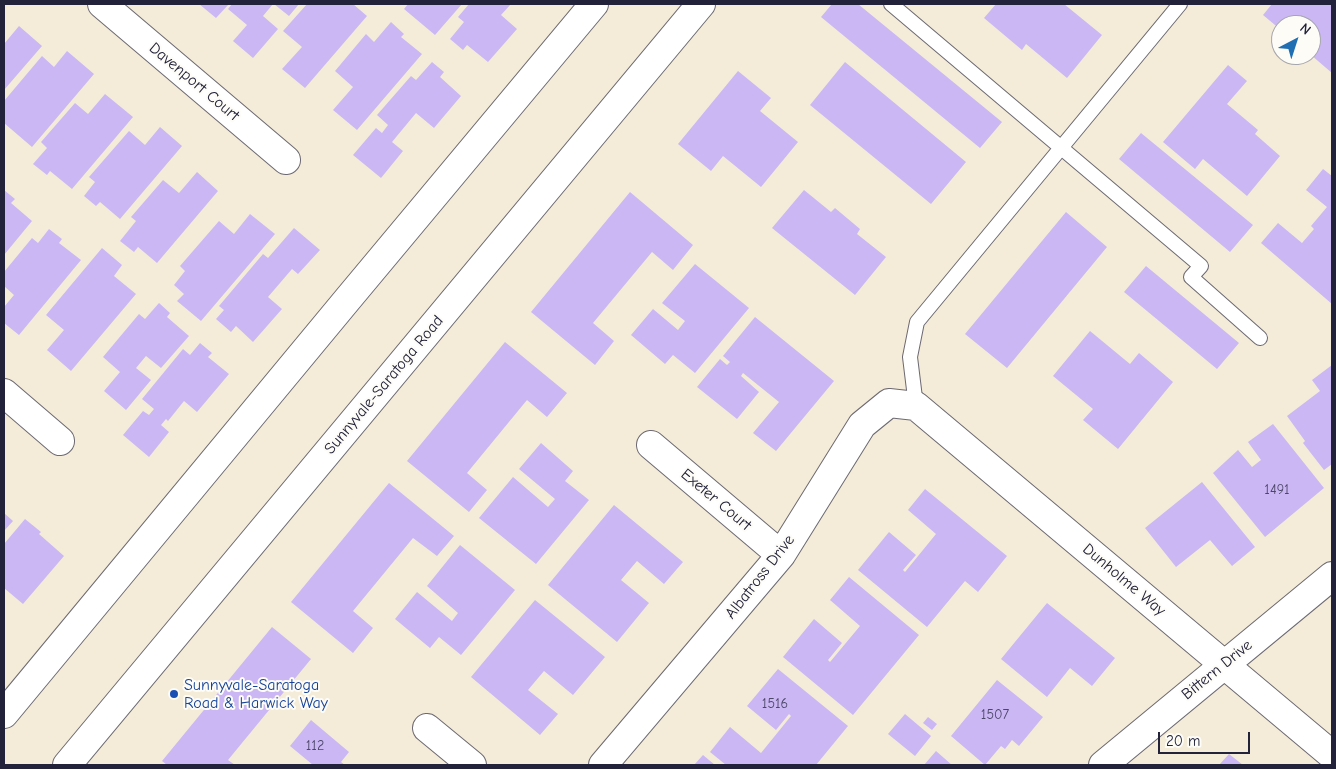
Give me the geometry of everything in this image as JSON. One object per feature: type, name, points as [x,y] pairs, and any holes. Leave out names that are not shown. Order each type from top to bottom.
[{"type":"street","name":"Davenport Court","points":[[102,4],[286,160]]},
{"type":"street","points":[[4,714],[340,307],[594,4]]},
{"type":"street","name":"Sunnyvale-Saratoga Road","points":[[67,765],[701,4]]},
{"type":"street","points":[[4,393],[60,441]]},
{"type":"street","name":"Albatross Drive","points":[[603,765],[781,555],[862,425],[889,403],[916,406]]},
{"type":"street","name":"Dunholme Way","points":[[916,406],[1332,755]]},
{"type":"street","name":"Exeter Court","points":[[651,445],[781,555]]},
{"type":"street","name":"Bittern Drive","points":[[1103,765],[1332,576]]},
{"type":"street","points":[[427,728],[472,765]]},
{"type":"lane","points":[[890,4],[1201,266],[1192,277],[1260,338]]},
{"type":"lane","points":[[916,406],[910,356],[917,322],[1180,4]]},
{"type":"building","points":[[199,4],[229,4],[216,18]]},
{"type":"building","points":[[232,4],[273,4],[263,16],[278,29],[253,58],[233,41],[247,25],[228,9]]},
{"type":"building","points":[[274,4],[299,4],[289,16]]},
{"type":"building","points":[[307,4],[353,4],[367,16],[305,88],[282,69],[302,47],[283,31]]},
{"type":"building","points":[[408,4],[462,4],[435,35],[404,9]]},
{"type":"building","points":[[469,4],[511,4],[501,15],[517,29],[488,62],[467,45],[463,50],[450,39],[464,22],[458,17]]},
{"type":"building","points":[[832,4],[858,4],[1002,122],[980,148],[821,17]]},
{"type":"building","points":[[996,4],[1064,4],[1102,35],[1067,78],[1026,44],[1022,50],[984,18]]},
{"type":"building","points":[[1272,4],[1332,4],[1332,73],[1321,64],[1321,15],[1271,15],[1271,22],[1263,15]]},
{"type":"building","points":[[391,22],[404,34],[401,37],[422,54],[357,130],[333,110],[353,87],[335,71],[366,34],[374,42]]},
{"type":"building","points":[[19,26],[42,46],[4,90],[4,44]]},
{"type":"building","points":[[67,51],[94,74],[32,147],[4,123],[4,101],[42,56],[54,67]]},
{"type":"building","points":[[432,62],[444,72],[440,77],[461,96],[434,128],[416,113],[392,142],[403,151],[381,178],[353,155],[376,128],[382,133],[388,125],[377,115],[411,76],[416,80]]},
{"type":"building","points":[[845,62],[966,162],[931,204],[810,105]]},
{"type":"building","points":[[1228,65],[1247,81],[1227,104],[1258,130],[1255,134],[1280,156],[1247,196],[1203,159],[1195,169],[1163,142]]},
{"type":"building","points":[[738,71],[771,98],[760,111],[798,142],[761,187],[723,156],[711,171],[678,144]]},
{"type":"building","points":[[105,94],[133,117],[72,189],[50,171],[47,175],[33,164],[47,148],[41,142],[75,103],[88,114]]},
{"type":"building","points":[[160,127],[182,146],[120,219],[100,202],[96,206],[84,196],[95,182],[89,177],[129,131],[145,145]]},
{"type":"building","points":[[1141,133],[1253,225],[1230,252],[1119,159]]},
{"type":"building","points":[[1323,169],[1332,176],[1332,304],[1261,243],[1278,223],[1302,243],[1314,229],[1311,226],[1327,207],[1306,190]]},
{"type":"building","points":[[197,172],[218,191],[157,263],[138,247],[134,252],[120,241],[136,221],[131,217],[163,180],[179,193]]},
{"type":"building","points":[[4,190],[15,199],[11,203],[32,221],[4,255]]},
{"type":"building","points":[[804,190],[831,212],[835,208],[860,229],[857,234],[886,257],[855,295],[772,228]]},
{"type":"building","points":[[630,192],[693,245],[673,270],[652,252],[593,323],[614,341],[595,365],[531,312]]},
{"type":"building","points":[[1066,212],[1107,247],[1007,368],[965,334]]},
{"type":"building","points":[[250,214],[275,234],[201,321],[177,301],[184,294],[174,285],[185,271],[180,266],[219,221],[234,234]]},
{"type":"building","points":[[294,228],[320,250],[298,274],[292,269],[268,297],[282,309],[253,342],[236,326],[231,332],[216,319],[224,310],[219,306],[263,254],[268,258]]},
{"type":"building","points":[[49,229],[62,239],[59,243],[81,260],[19,335],[4,323],[4,307],[14,295],[4,286],[4,272],[32,238],[38,243]]},
{"type":"building","points":[[102,248],[122,265],[114,276],[136,294],[71,371],[47,350],[64,330],[46,315]]},
{"type":"building","points":[[695,264],[749,308],[695,373],[673,355],[665,364],[631,335],[653,309],[678,330],[685,321],[662,303]]},
{"type":"building","points":[[1146,266],[1239,343],[1217,369],[1124,292]]},
{"type":"building","points":[[159,303],[170,313],[167,317],[189,336],[161,368],[146,356],[136,368],[151,380],[126,410],[104,391],[120,372],[103,357],[139,314],[145,319]]},
{"type":"building","points":[[755,317],[834,381],[776,451],[753,433],[779,402],[743,373],[741,376],[759,392],[737,419],[697,387],[720,359],[727,365],[730,362],[723,356]]},
{"type":"building","points":[[1090,331],[1130,364],[1139,353],[1173,382],[1118,449],[1083,420],[1093,409],[1053,376]]},
{"type":"building","points":[[505,342],[567,393],[547,417],[527,400],[467,473],[487,490],[469,512],[407,461]]},
{"type":"building","points":[[200,343],[212,353],[208,357],[229,374],[197,412],[184,401],[168,421],[166,419],[161,425],[169,432],[149,457],[123,435],[143,411],[149,415],[154,409],[142,399],[183,349],[190,355]]},
{"type":"building","points":[[1332,365],[1332,464],[1324,470],[1303,443],[1305,441],[1287,416],[1320,391],[1312,380]]},
{"type":"building","points":[[1273,424],[1324,488],[1265,537],[1213,473],[1238,450],[1252,467],[1261,460],[1248,442]]},
{"type":"building","points":[[541,443],[573,471],[565,481],[589,500],[536,564],[479,518],[513,477],[548,507],[555,499],[519,469]]},
{"type":"building","points":[[1202,482],[1255,547],[1232,566],[1210,540],[1176,567],[1145,528]]},
{"type":"building","points":[[389,483],[454,536],[437,556],[413,538],[353,611],[373,628],[353,653],[291,602]]},
{"type":"building","points":[[925,489],[1007,556],[978,592],[965,581],[927,627],[858,570],[889,532],[916,555],[903,570],[905,572],[936,534],[908,510]]},
{"type":"building","points":[[614,505],[683,562],[664,584],[637,561],[621,580],[649,603],[617,642],[548,585]]},
{"type":"building","points":[[4,513],[13,521],[4,531]]},
{"type":"building","points":[[25,519],[41,532],[39,534],[64,556],[23,604],[4,588],[4,544]]},
{"type":"building","points":[[460,545],[515,590],[461,655],[439,637],[430,648],[395,619],[417,592],[452,621],[458,613],[427,586]]},
{"type":"building","points":[[849,577],[919,635],[853,715],[783,657],[814,619],[842,643],[828,660],[830,662],[860,626],[830,600]]},
{"type":"building","points":[[535,600],[605,657],[573,695],[544,671],[528,690],[558,714],[540,735],[471,677]]},
{"type":"building","points":[[1047,603],[1115,658],[1092,686],[1070,668],[1047,697],[1001,659]]},
{"type":"building","points":[[272,627],[311,659],[228,760],[235,765],[167,765],[162,761]]},
{"type":"building","points":[[778,669],[848,726],[816,765],[726,765],[710,752],[730,727],[761,753],[791,716],[789,714],[776,730],[747,706]]},
{"type":"building","points":[[997,680],[1043,717],[1019,746],[1012,740],[1005,749],[1001,746],[985,765],[951,736]]},
{"type":"building","points":[[905,714],[931,736],[915,756],[888,734]]},
{"type":"building","points":[[928,717],[937,724],[932,730],[923,723]]},
{"type":"building","points":[[311,720],[349,752],[341,762],[345,765],[313,765],[290,746]]},
{"type":"building","points":[[936,751],[952,765],[924,765]]},
{"type":"building","points":[[1229,754],[1243,765],[1219,765]]},
{"type":"building","points":[[703,755],[715,765],[694,765]]},
{"type":"place","name":"Sunnyvale-Saratoga Road & Harwick Way","points":[[174,694]]}]
